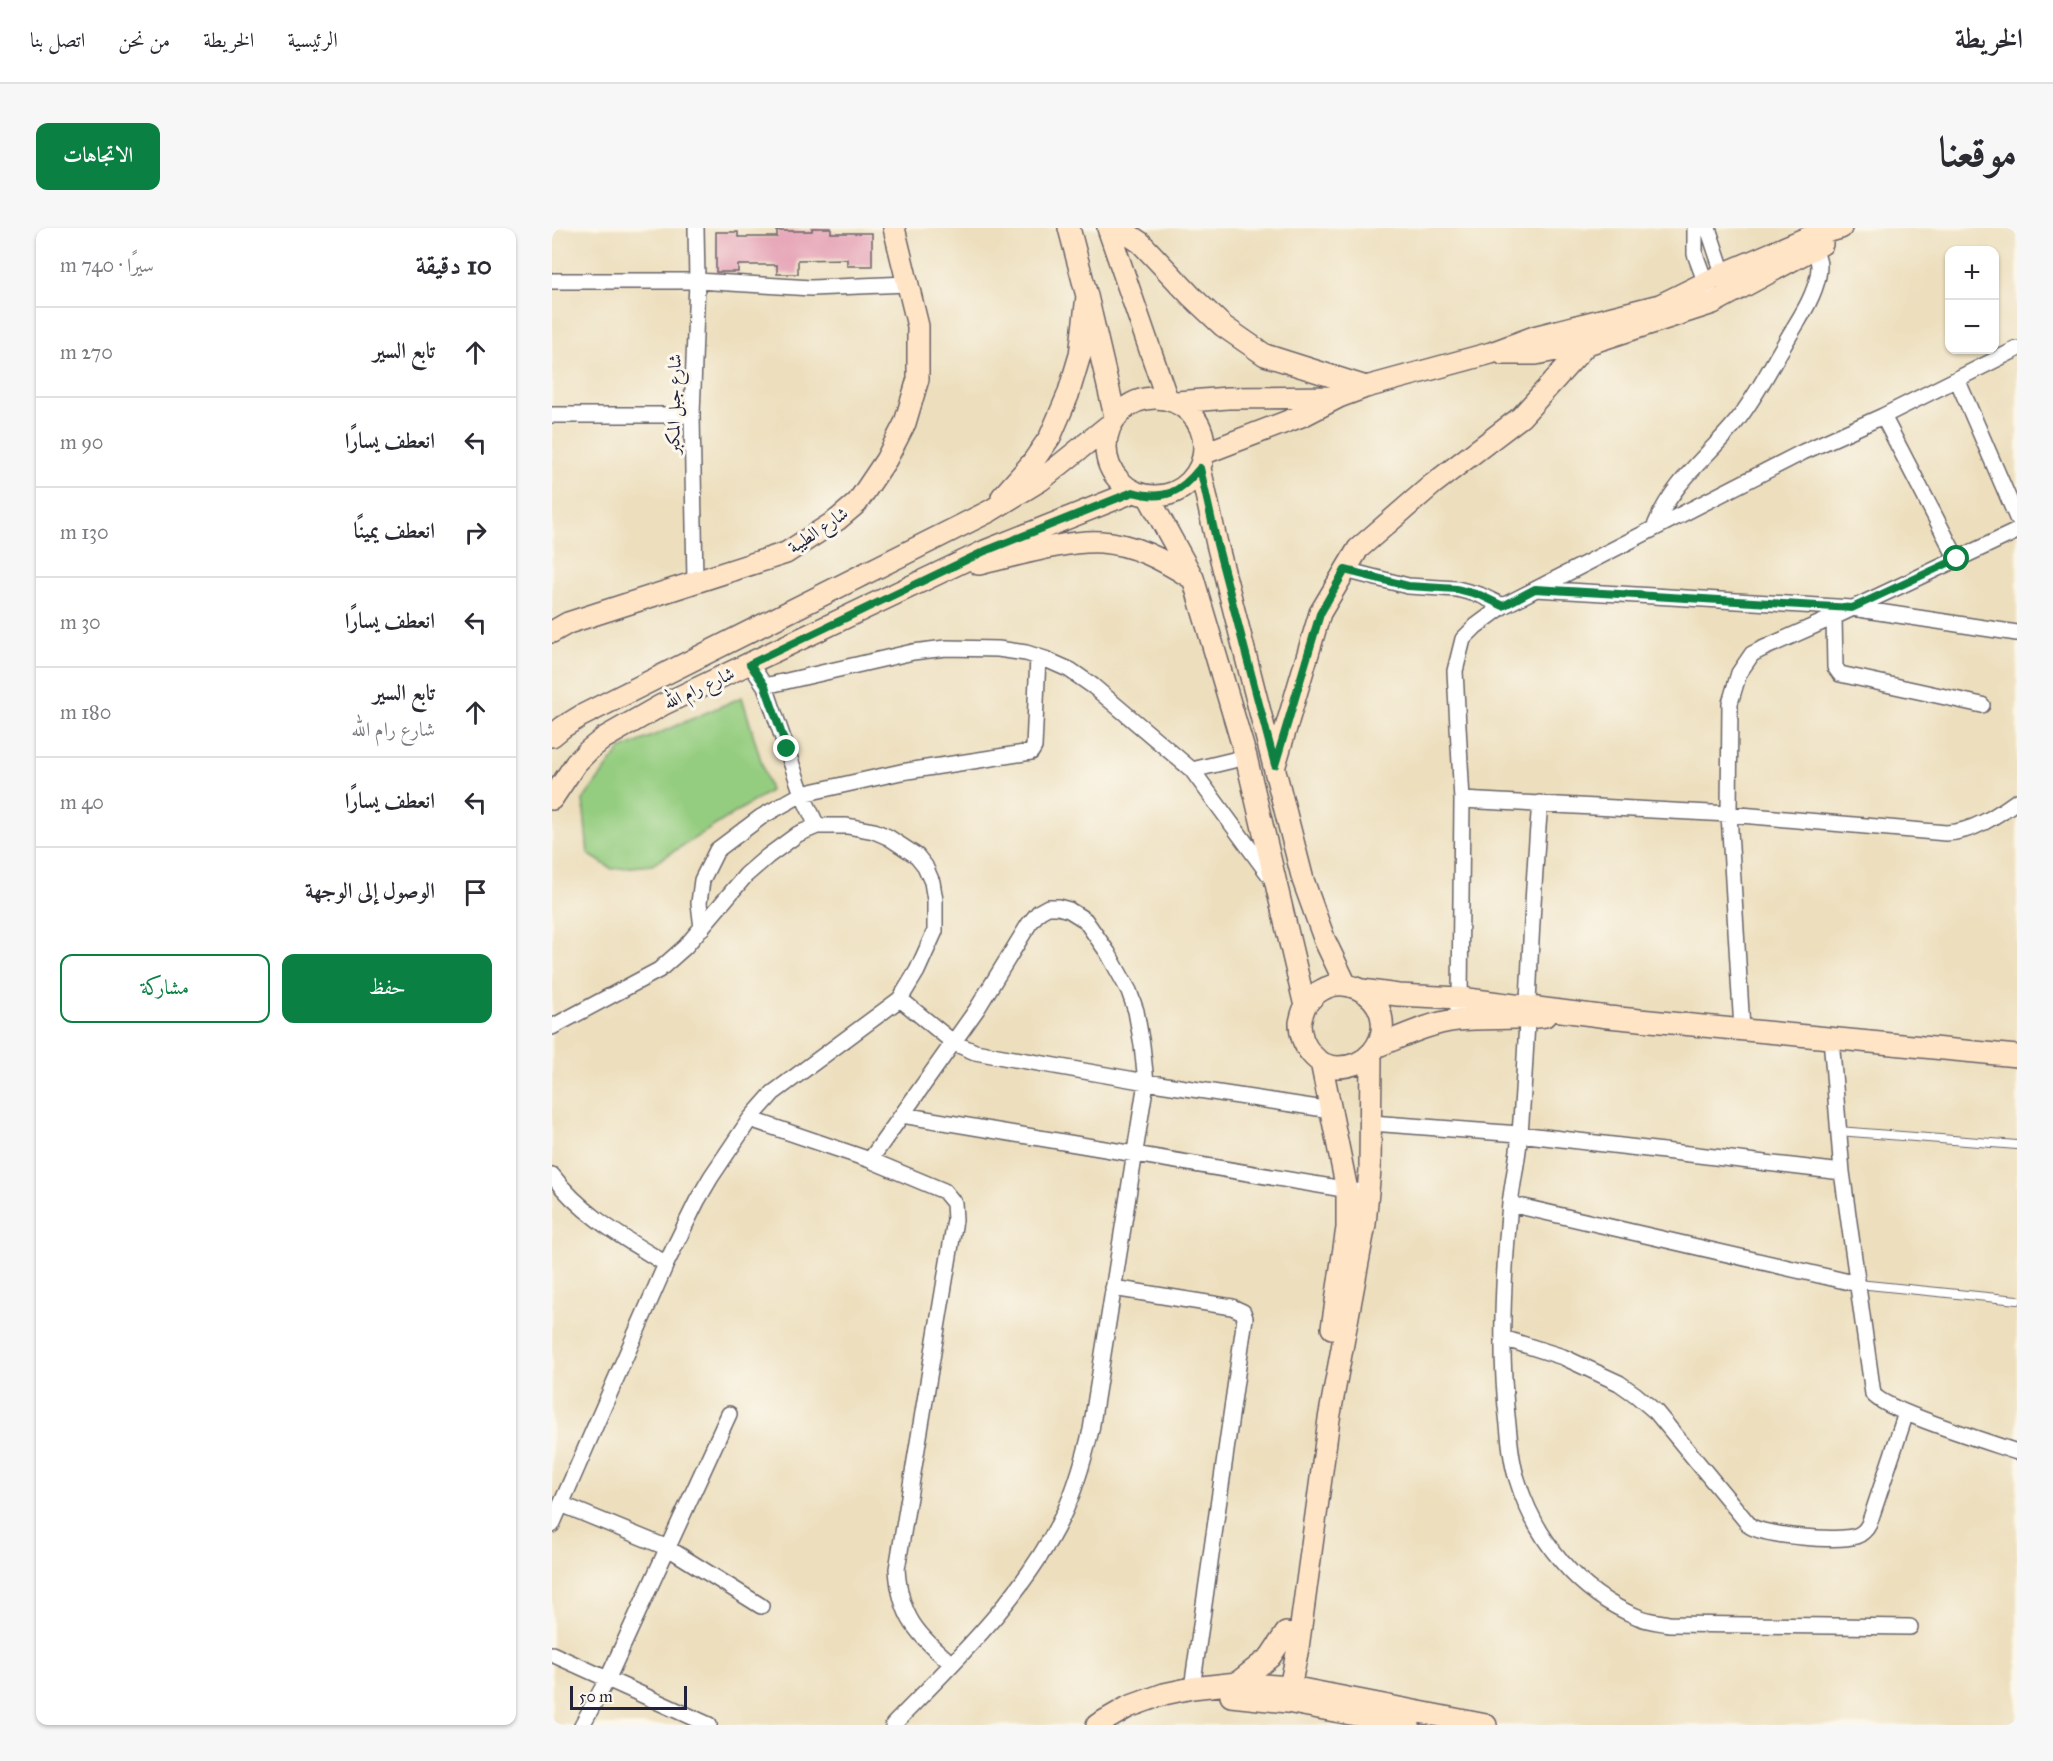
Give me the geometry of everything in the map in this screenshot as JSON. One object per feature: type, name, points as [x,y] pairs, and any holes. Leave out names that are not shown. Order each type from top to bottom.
[{"type":"street","name":"شارع جبل المكبر","points":[[695,581],[692,416],[697,281],[696,228]]},
{"type":"street","name":"شارع الطيبة","points":[[557,627],[786,553],[837,520],[857,503],[886,460],[905,423],[918,379],[918,326],[894,228]]},
{"type":"street","points":[[1069,228],[1087,296],[1111,421],[1106,446],[1108,462],[1121,484],[1140,494],[1161,496],[1188,484],[1202,460],[1339,397],[1366,387],[1491,353],[1534,337],[1718,288],[1809,237],[1843,228]]},
{"type":"street","points":[[1108,228],[1172,400],[1189,411],[1202,434],[1202,460],[1217,544],[1303,880],[1325,941],[1354,987],[1374,1000],[1381,1014],[1383,1030],[1374,1050],[1371,1123],[1358,1191]]},
{"type":"street","points":[[1119,228],[1141,243],[1223,326],[1265,355],[1366,387]]},
{"type":"street","points":[[1695,228],[1695,254],[1718,288]]},
{"type":"street","points":[[1708,228],[1718,288]]},
{"type":"street","points":[[1491,353],[1536,354],[1587,344],[1814,249],[1843,228]]},
{"type":"street","points":[[1655,526],[1662,507],[1671,494],[1714,448],[1755,398],[1816,284],[1820,261],[1814,249]]},
{"type":"street","points":[[552,281],[697,281],[811,288],[908,284]]},
{"type":"street","points":[[990,511],[1032,463],[1050,437],[1068,395],[1080,355],[1087,296]]},
{"type":"street","points":[[1275,765],[1320,614],[1358,549],[1424,491],[1521,417],[1587,344]]},
{"type":"street","points":[[1456,1020],[1460,998],[1462,800],[1455,671],[1463,639],[1503,606],[1655,526],[2017,349]]},
{"type":"street","points":[[1957,379],[2017,518]]},
{"type":"street","points":[[1111,421],[1125,406],[1152,398],[1172,400],[1339,397]]},
{"type":"street","points":[[552,415],[692,416]]},
{"type":"street","points":[[1883,416],[1957,559]]},
{"type":"street","name":"شارع رام الله","points":[[552,736],[581,716],[990,511],[1041,480],[1111,421]]},
{"type":"street","points":[[1140,494],[1193,578],[1246,757],[1305,1006]]},
{"type":"street","name":"شارع رام الله","points":[[552,799],[576,763],[604,738],[662,705],[994,547],[1140,494]]},
{"type":"street","points":[[1742,1029],[1729,814],[1730,703],[1739,673],[1752,654],[2017,531]]},
{"type":"street","points":[[938,572],[1078,543],[1102,542],[1148,554],[1165,561],[1193,578]]},
{"type":"street","points":[[1345,570],[1408,586],[1457,589],[1480,595],[1503,606]]},
{"type":"street","points":[[1535,589],[1852,608],[2017,633]]},
{"type":"street","points":[[1834,617],[1835,667],[1840,674],[1982,705]]},
{"type":"street","points":[[765,686],[913,652],[946,648],[998,649],[1038,657],[1070,670],[1093,686],[1192,770],[1275,883]]},
{"type":"street","points":[[702,928],[699,903],[702,880],[717,850],[761,817],[802,794],[901,772],[1031,752],[1034,747],[1038,657]]},
{"type":"street","points":[[750,664],[765,686],[802,794],[817,826]]},
{"type":"street","points":[[1192,770],[1246,757]]},
{"type":"street","points":[[1462,800],[1729,814],[1953,833],[1974,828],[2017,801]]},
{"type":"street","points":[[1540,803],[1520,1134],[1510,1204],[1503,1338],[1504,1393],[1511,1450],[1516,1479],[1533,1518],[1554,1555],[1570,1572],[1619,1608],[1640,1618],[1669,1624],[1910,1627]]},
{"type":"street","points":[[552,1027],[659,970],[702,928],[753,868],[798,834],[817,826],[847,826],[874,831],[909,850],[925,866],[932,882],[935,900],[935,930],[917,971],[900,999],[772,1093],[750,1119],[697,1201],[666,1264],[552,1525]]},
{"type":"street","points":[[870,1160],[977,1009],[1029,924],[1039,912],[1048,907],[1058,906],[1070,909],[1085,920],[1130,991],[1136,1011],[1146,1082],[1091,1430],[1083,1463],[1063,1516],[1050,1540],[1020,1584],[978,1636],[893,1725]]},
{"type":"street","points":[[1526,1012],[1460,998],[1398,995],[1334,985],[1313,996],[1305,1006],[1300,1021],[1301,1037],[1309,1052],[1321,1062],[1334,1067],[1347,1067],[1360,1063],[1374,1050],[1425,1028],[1456,1020],[1526,1012],[1566,1012],[2017,1056]]},
{"type":"street","points":[[900,999],[954,1042],[975,1052],[1146,1082],[1331,1110]]},
{"type":"street","points":[[1831,1038],[1842,1172],[1873,1394],[1880,1401],[1906,1413],[2017,1452]]},
{"type":"street","points":[[1282,1693],[1365,1224],[1358,1191],[1331,1110],[1321,1062]]},
{"type":"street","points":[[902,1115],[1358,1191]]},
{"type":"street","points":[[750,1119],[870,1160],[944,1191],[954,1203],[955,1220],[897,1569],[898,1590],[910,1620],[923,1638],[952,1664]]},
{"type":"street","points":[[1371,1123],[1520,1134],[1842,1172]]},
{"type":"street","points":[[552,1175],[566,1194],[606,1227],[666,1264]]},
{"type":"street","points":[[1510,1204],[1858,1284]]},
{"type":"street","points":[[1113,1288],[1232,1307],[1243,1312],[1245,1318],[1192,1688]]},
{"type":"street","points":[[1503,1338],[1563,1357],[1619,1383],[1636,1395],[1656,1412],[1750,1526],[1769,1533],[1840,1538],[1858,1536],[1865,1531],[1906,1413]]},
{"type":"street","points":[[582,1725],[608,1678],[729,1414]]},
{"type":"street","points":[[561,1504],[668,1548],[761,1606]]},
{"type":"street","points":[[1237,1683],[1292,1640]]},
{"type":"street","points":[[1292,1640],[1302,1668],[1317,1692]]},
{"type":"street","points":[[552,1654],[709,1725]]},
{"type":"street","points":[[1097,1725],[1138,1703],[1164,1694],[1237,1683],[1414,1720],[1486,1725]]},
{"type":"street","points":[[1121,1725],[1141,1714],[1199,1698],[1317,1692],[1414,1720]]},
{"type":"lane","points":[[1838,1131],[2017,1145]]},
{"type":"lane","points":[[1858,1284],[2017,1300]]},
{"type":"green space","points":[[742,697],[770,791],[652,865],[612,869],[588,854],[583,800],[620,750]]},
{"type":"building","points":[[812,228],[831,228],[831,233],[872,233],[872,266],[847,266],[847,259],[798,260],[798,274],[777,274],[777,265],[738,265],[738,272],[716,272],[716,232],[738,232],[738,237],[777,237],[777,231],[812,231]]},
{"type":"route","points":[[787,749],[765,686],[750,664],[985,551],[1133,492],[1148,496],[1161,496],[1175,491],[1188,484],[1200,468],[1217,544],[1275,765],[1312,636],[1331,591],[1345,570],[1408,586],[1457,589],[1480,595],[1503,606],[1535,589],[1852,608],[1957,559]]}]
